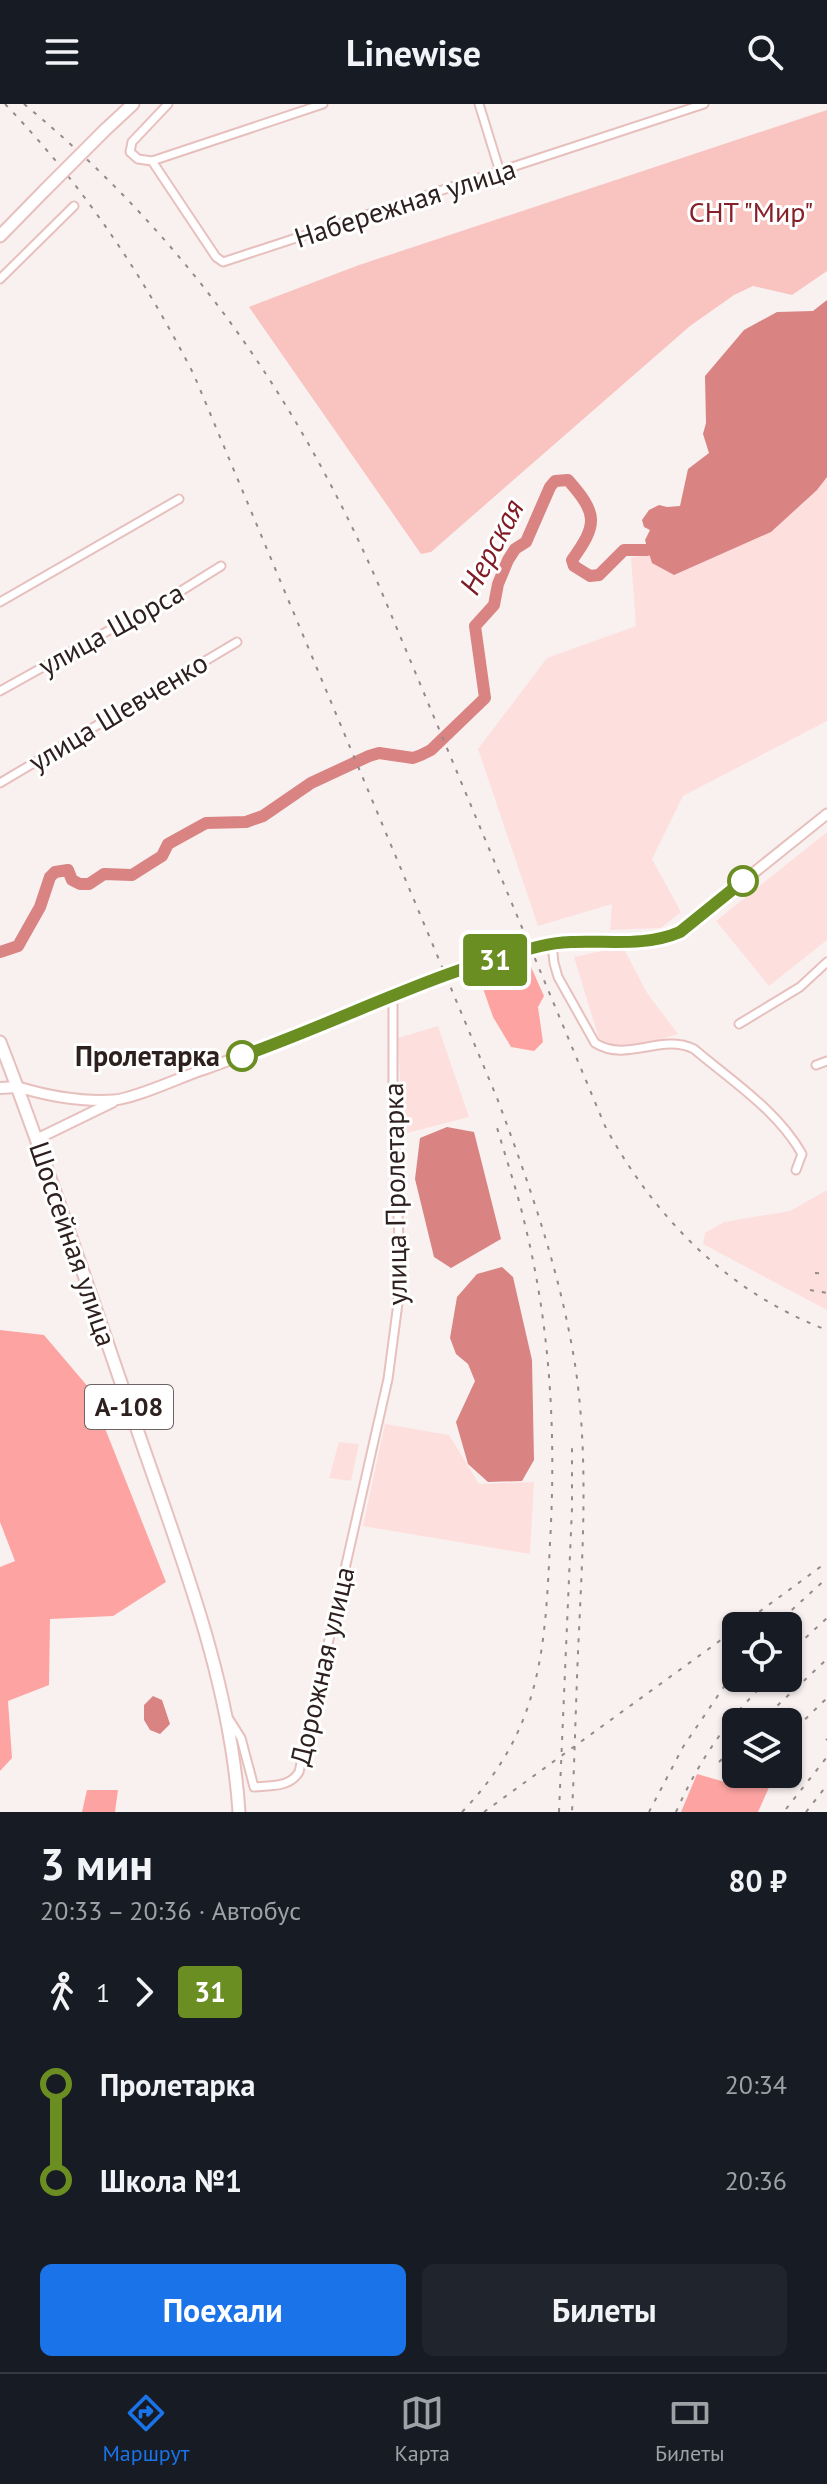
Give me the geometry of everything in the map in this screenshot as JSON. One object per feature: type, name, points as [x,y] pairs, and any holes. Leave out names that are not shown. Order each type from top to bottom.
[{"type":"highway","points":[[0,236],[133,104]]},
{"type":"highway","name":"Шоссейная улица","points":[[0,1042],[37,1139],[200,1612],[227,1717]]},
{"type":"highway","name":"А-108","points":[[227,1717],[239,1812]]},
{"type":"main road","points":[[0,1088],[18,1087]]},
{"type":"street","points":[[168,104],[130,147],[130,152],[138,159],[152,161],[323,104]]},
{"type":"street","points":[[479,104],[500,172]]},
{"type":"street","name":"Набережная улица","points":[[152,161],[216,257],[223,262],[704,104]]},
{"type":"street","points":[[0,279],[74,206]]},
{"type":"street","points":[[0,602],[179,499]]},
{"type":"street","name":"улица Щорса","points":[[0,691],[144,614],[221,566]]},
{"type":"street","name":"улица Шевченко","points":[[0,783],[237,642]]},
{"type":"street","points":[[37,1139],[116,1100],[262,1049],[469,967],[552,944],[656,940],[680,932],[827,814]]},
{"type":"street","points":[[552,944],[558,977],[595,1043],[616,1051],[670,1043],[694,1049],[789,1131],[802,1154],[796,1170]]},
{"type":"street","points":[[739,1024],[800,987],[827,962]]},
{"type":"street","name":"улица Пролетарка","points":[[364,1484],[388,1379],[398,1303],[393,997]]},
{"type":"street","points":[[816,1065],[827,1061]]},
{"type":"street","points":[[18,1087],[41,1094],[116,1100]]},
{"type":"street","name":"Дорожная улица","points":[[227,1717],[241,1738],[254,1787],[286,1784],[294,1780],[299,1772],[324,1670],[364,1484]]},
{"type":"shaded area","points":[[827,300],[827,477],[771,532],[674,575],[652,563],[645,540],[650,530],[644,527],[642,520],[649,510],[659,505],[680,506],[688,469],[709,453],[703,434],[706,423],[705,376],[744,330],[777,312],[813,311]]},
{"type":"shaded area","points":[[827,477],[827,721],[683,796],[652,859],[681,912],[661,928],[610,930],[612,904],[538,926],[478,749],[547,658],[636,626],[631,558],[649,552],[674,574],[720,554],[817,490]]},
{"type":"shaded area","points":[[827,832],[827,940],[769,986],[716,921]]},
{"type":"shaded area","points":[[624,949],[647,993],[678,1034],[632,1048],[600,1042],[574,957]]},
{"type":"shaded area","points":[[516,964],[531,967],[544,996],[538,1007],[543,1042],[534,1051],[511,1047],[493,1017],[479,977]]},
{"type":"shaded area","points":[[438,1026],[469,1117],[403,1134],[398,1038]]},
{"type":"shaded area","points":[[447,1127],[474,1132],[501,1239],[451,1268],[434,1257],[415,1179],[420,1138]]},
{"type":"shaded area","points":[[827,1190],[827,1310],[703,1244],[705,1233],[724,1222],[790,1211]]},
{"type":"shaded area","points":[[502,1267],[513,1277],[532,1360],[534,1460],[522,1481],[488,1482],[468,1464],[456,1422],[475,1381],[468,1364],[456,1354],[450,1338],[457,1297],[477,1274]]},
{"type":"shaded area","points":[[0,1330],[44,1335],[89,1388],[166,1582],[113,1616],[50,1619],[49,1685],[8,1701],[12,1758],[0,1771],[0,1567],[15,1561],[0,1522]]},
{"type":"shaded area","points":[[385,1424],[449,1435],[479,1484],[534,1482],[530,1554],[363,1526]]},
{"type":"shaded area","points":[[339,1442],[359,1444],[351,1481],[329,1478]]},
{"type":"shaded area","points":[[153,1696],[162,1700],[170,1724],[160,1734],[150,1730],[144,1720],[144,1705]]},
{"type":"shaded area","points":[[697,1774],[722,1781],[722,1788],[769,1788],[758,1812],[681,1812]]},
{"type":"shaded area","points":[[87,1790],[118,1790],[115,1812],[82,1812]]},
{"type":"green space","name":"СНТ \"Мир\"","points":[[827,110],[827,271],[792,295],[753,286],[734,295],[690,326],[431,552],[421,554],[249,307],[359,265]]},
{"type":"waterway","name":"Нерская","points":[[0,952],[18,946],[55,872],[68,870],[72,880],[80,884],[89,884],[104,874],[132,875],[162,856],[168,844],[206,823],[246,822],[263,816],[311,783],[369,756],[379,753],[413,758],[431,750],[485,698],[475,626],[494,605],[498,584],[508,560],[515,549],[526,542],[555,481],[568,480],[589,511],[591,519],[587,537],[572,560],[574,566],[590,576],[599,575],[624,550],[647,550],[661,541]]},
{"type":"railway","points":[[5,104],[60,166],[110,232],[154,302],[194,375],[497,1098],[533,1198],[562,1301],[580,1403],[583,1533],[572,1812]]},
{"type":"railway","points":[[24,104],[82,155],[186,265],[232,324],[312,450],[380,588],[605,1126],[625,1160],[671,1221],[726,1273],[757,1295],[827,1330]]},
{"type":"railway","points":[[462,1812],[508,1751],[534,1687],[545,1619],[550,1543],[552,1424],[541,1307],[523,1216],[496,1124]]},
{"type":"railway","points":[[815,1273],[827,1274]]},
{"type":"railway","points":[[810,1290],[827,1293]]},
{"type":"railway","points":[[559,1812],[572,1448]]},
{"type":"railway","points":[[759,1612],[827,1562]]},
{"type":"railway","points":[[789,1612],[827,1578]]},
{"type":"railway","points":[[802,1641],[827,1618]]},
{"type":"railway","points":[[484,1812],[722,1639]]},
{"type":"railway","points":[[775,1708],[827,1659]]},
{"type":"railway","points":[[649,1812],[683,1747],[722,1690]]},
{"type":"railway","points":[[676,1812],[716,1740],[756,1692]]},
{"type":"railway","points":[[802,1722],[827,1698]]},
{"type":"railway","points":[[786,1809],[827,1757]]},
{"type":"railway","points":[[719,1762],[722,1759]]},
{"type":"railway","points":[[806,1812],[827,1785]]},
{"type":"bus line","name":"31","points":[[242,1056],[469,967],[538,947],[668,938],[680,932],[743,881]]},
{"type":"place","name":"Пролетарка","points":[[242,1056]]}]
